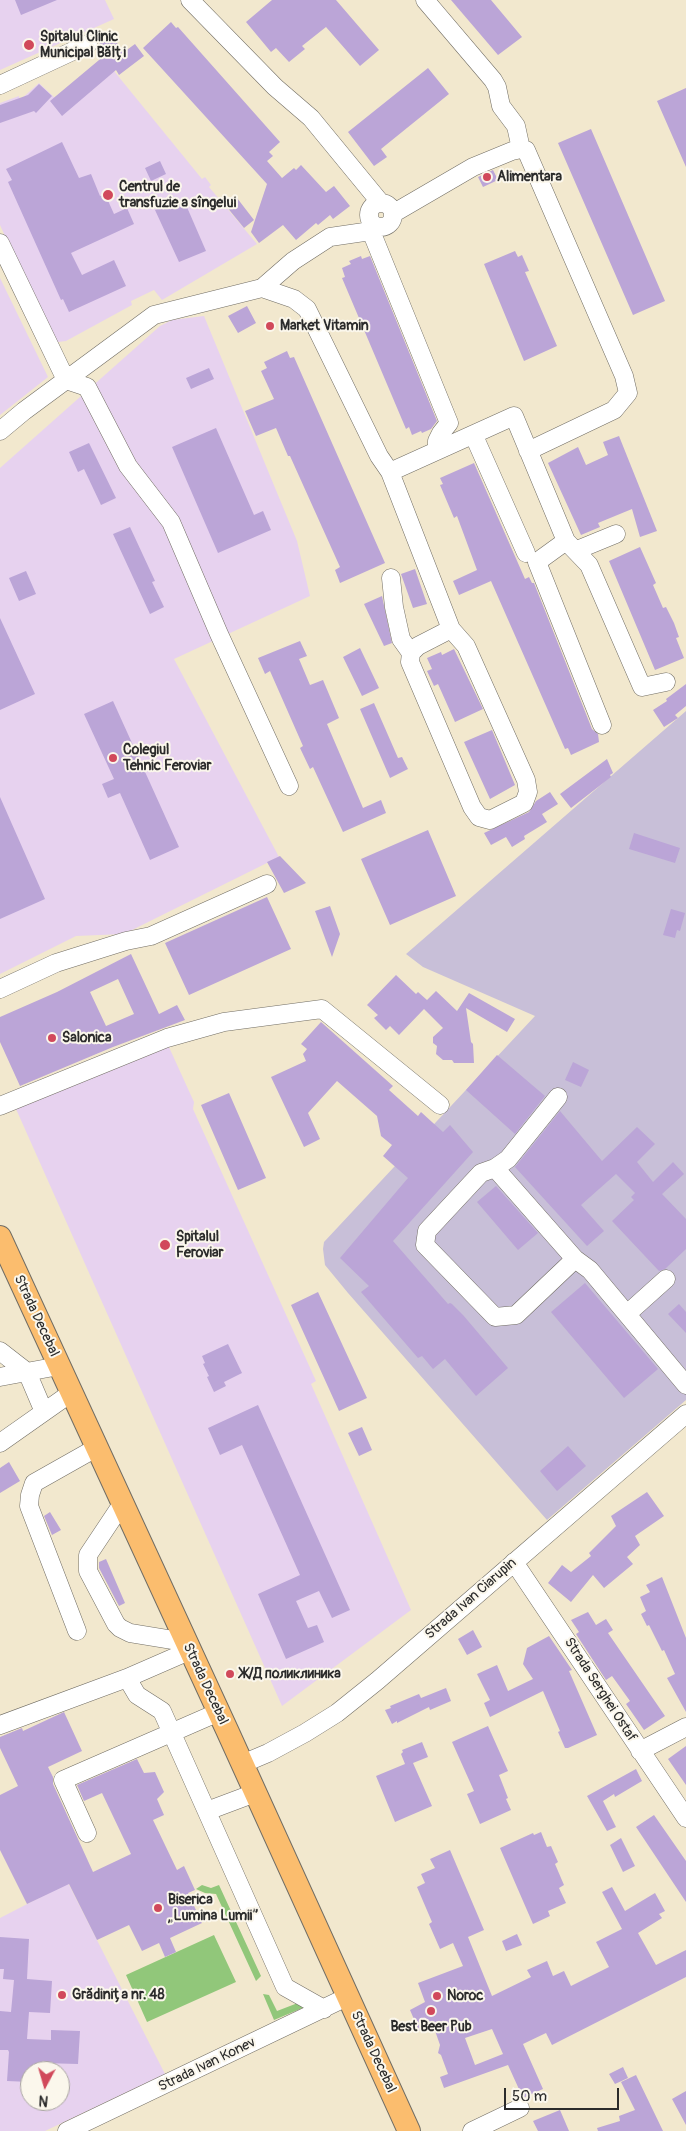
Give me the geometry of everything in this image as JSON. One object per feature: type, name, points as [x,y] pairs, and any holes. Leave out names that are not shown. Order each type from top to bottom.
[{"type":"main road","name":"Strada Decebal","points":[[0,1237],[7,1270],[59,1366],[219,1712],[409,2131]]},
{"type":"street","points":[[190,0],[274,88],[311,118],[380,202],[389,205],[394,213]]},
{"type":"street","points":[[425,0],[498,87],[501,106],[516,126],[516,150]]},
{"type":"street","points":[[0,85],[88,44]]},
{"type":"street","points":[[0,431],[154,315],[262,288],[293,261],[330,237],[382,228],[391,223],[394,213],[473,167],[516,150],[526,150],[624,376],[628,393],[614,410],[528,451]]},
{"type":"street","points":[[380,202],[371,207],[368,216],[449,423],[441,433],[437,450]]},
{"type":"street","points":[[0,243],[66,380],[87,386],[128,466],[171,522],[289,786]]},
{"type":"street","points":[[262,288],[294,300],[307,309],[380,456],[390,472],[451,629],[466,646],[526,780],[528,792],[524,803],[490,820],[479,817],[472,807],[410,662],[411,652],[401,638],[394,607],[391,578]]},
{"type":"street","points":[[390,472],[437,450],[474,436],[514,416],[571,546],[589,565],[642,686],[666,682]]},
{"type":"street","points":[[474,436],[526,552]]},
{"type":"street","points":[[602,725],[537,562],[571,546],[616,534]]},
{"type":"street","points":[[411,652],[418,646],[451,629]]},
{"type":"street","points":[[0,989],[56,963],[126,941],[151,936],[267,884]]},
{"type":"street","points":[[0,1106],[167,1038],[224,1022],[322,1009],[440,1105]]},
{"type":"street","points":[[558,1097],[508,1159],[495,1168],[481,1173],[427,1231],[425,1245],[495,1317],[516,1315],[575,1259]]},
{"type":"street","points":[[495,1168],[575,1259],[590,1270],[686,1385]]},
{"type":"street","points":[[627,1314],[666,1279]]},
{"type":"street","points":[[0,1351],[27,1372],[44,1412]]},
{"type":"street","points":[[0,1377],[59,1366]]},
{"type":"street","points":[[0,1443],[71,1393]]},
{"type":"street","name":"Strada Ivan Ciarupin","points":[[242,1764],[298,1737],[337,1712],[377,1681],[686,1414]]},
{"type":"street","points":[[77,1630],[29,1506],[30,1495],[34,1483],[96,1448]]},
{"type":"street","points":[[122,1504],[88,1555],[88,1571],[116,1624],[120,1628],[130,1633],[187,1646]]},
{"type":"street","name":"Strada Serghei Ostaf","points":[[514,1562],[686,1818]]},
{"type":"street","points":[[0,1725],[127,1678],[187,1646]]},
{"type":"street","points":[[127,1678],[137,1695],[162,1711],[285,1987],[324,2008]]},
{"type":"street","points":[[87,1833],[63,1780],[219,1712]]},
{"type":"street","points":[[640,1751],[686,1727]]},
{"type":"street","points":[[207,1811],[255,1793]]},
{"type":"street","name":"Strada Ivan Konev","points":[[67,2131],[347,1997]]},
{"type":"street","points":[[472,2131],[520,2108]]},
{"type":"shaded area","name":"Spitalul Clinic Municipal Bălți","points":[[0,0],[105,0],[114,19],[0,70]]},
{"type":"shaded area","name":"Centrul de transfuzie a sîngelui","points":[[114,71],[202,179],[205,177],[211,185],[209,187],[257,244],[162,300],[154,290],[131,301],[132,305],[66,341],[58,342],[50,337],[0,225],[0,103],[19,96],[20,100],[39,83],[55,98]]},
{"type":"shaded area","points":[[0,278],[48,377],[0,415]]},
{"type":"shaded area","points":[[204,316],[297,541],[310,596],[174,659],[279,857],[124,934],[76,936],[0,974],[0,468],[160,326],[172,320]]},
{"type":"shaded area","points":[[686,711],[686,1400],[547,1520],[325,1265],[324,1242],[535,1016],[423,967],[406,954]]},
{"type":"shaded area","name":"Spitalul Feroviar","points":[[168,1045],[194,1102],[193,1109],[316,1381],[311,1384],[411,1610],[282,1706],[16,1109]]},
{"type":"shaded area","name":"Grădinița nr. 48","points":[[68,1883],[165,2074],[45,2131],[0,2131],[0,1918]]},
{"type":"green space","points":[[202,1885],[211,1888],[219,1885],[261,1976],[256,1981],[216,1894],[205,1893],[196,1889]]},
{"type":"green space","points":[[214,1935],[236,1982],[147,2022],[126,1975]]},
{"type":"green space","points":[[263,1994],[269,1995],[277,2011],[303,2001],[305,2007],[274,2020]]},
{"type":"building","points":[[15,0],[57,0],[21,15]]},
{"type":"building","points":[[272,0],[336,0],[379,50],[360,66],[326,27],[302,46],[305,49],[289,62],[276,48],[271,52],[246,22]]},
{"type":"building","points":[[451,0],[491,0],[522,37],[498,55]]},
{"type":"building","points":[[171,22],[176,28],[178,27],[280,142],[269,152],[273,156],[267,161],[282,178],[301,165],[326,192],[334,186],[350,206],[333,219],[330,215],[318,225],[316,223],[296,240],[283,225],[259,243],[251,232],[267,184],[143,48]]},
{"type":"building","points":[[111,35],[124,52],[135,44],[144,56],[119,75],[116,70],[62,116],[50,101],[105,55],[98,47],[99,44]]},
{"type":"building","points":[[428,68],[449,94],[381,149],[387,157],[374,166],[348,132]]},
{"type":"building","points":[[39,84],[52,96],[36,113],[34,111],[0,123],[0,105],[28,95]]},
{"type":"building","points":[[686,88],[686,167],[657,101]]},
{"type":"building","points":[[591,129],[665,301],[633,315],[558,143]]},
{"type":"building","points":[[62,142],[79,178],[91,174],[100,196],[105,194],[114,214],[127,208],[134,224],[71,253],[82,275],[114,260],[126,286],[69,312],[63,299],[61,300],[8,182],[12,180],[6,169]]},
{"type":"building","points":[[160,161],[166,174],[151,181],[145,168]]},
{"type":"building","name":"Alimentara","points":[[493,170],[498,180],[483,187],[478,177]]},
{"type":"building","points":[[183,198],[206,251],[179,262],[155,210]]},
{"type":"building","points":[[237,198],[254,220],[244,228],[226,206]]},
{"type":"building","points":[[515,251],[518,257],[522,255],[529,271],[525,272],[557,346],[524,361],[484,264]]},
{"type":"building","points":[[361,256],[362,259],[370,256],[437,421],[431,429],[422,433],[421,431],[412,435],[409,427],[406,429],[342,278],[345,277],[342,268],[351,264],[349,261]]},
{"type":"building","points":[[247,306],[256,323],[238,333],[228,316]]},
{"type":"building","points":[[287,351],[290,358],[294,357],[385,563],[340,583],[335,570],[340,567],[276,428],[256,436],[245,411],[274,399],[261,371],[267,368],[264,362]]},
{"type":"building","points":[[209,368],[214,379],[191,389],[186,378]]},
{"type":"building","points":[[216,428],[254,515],[263,511],[271,530],[218,553],[172,447]]},
{"type":"building","points":[[619,436],[657,531],[640,537],[632,509],[598,523],[600,527],[581,535],[548,463],[578,447],[586,465],[608,455],[603,442]]},
{"type":"building","points":[[89,443],[116,498],[101,505],[84,469],[78,472],[69,452]]},
{"type":"building","points":[[474,463],[525,579],[529,577],[532,583],[534,583],[592,729],[598,734],[599,742],[571,755],[568,748],[565,749],[491,581],[459,595],[453,581],[477,570],[457,516],[454,518],[440,485],[443,484],[440,478]]},
{"type":"building","points":[[130,527],[155,581],[152,582],[164,607],[150,614],[113,534]]},
{"type":"building","points":[[640,547],[656,583],[653,585],[663,608],[666,607],[674,623],[679,637],[676,638],[684,658],[655,670],[609,561]]},
{"type":"building","points":[[415,569],[427,604],[413,608],[401,574]]},
{"type":"building","points":[[26,571],[36,594],[19,601],[9,578]]},
{"type":"building","points":[[382,596],[392,643],[384,646],[364,604]]},
{"type":"building","points":[[0,618],[35,694],[0,710]]},
{"type":"building","points":[[300,641],[307,656],[299,659],[310,685],[323,680],[339,718],[327,724],[363,808],[381,800],[386,813],[343,832],[313,767],[310,769],[300,748],[303,746],[270,671],[265,674],[258,658]]},
{"type":"building","points":[[360,648],[379,688],[362,696],[343,657]]},
{"type":"building","points":[[454,649],[483,709],[455,722],[438,684],[434,686],[427,671],[432,669],[427,658],[441,652],[442,655]]},
{"type":"building","points":[[686,684],[686,706],[675,715],[678,718],[664,727],[653,710],[667,701],[666,699]]},
{"type":"building","points":[[113,701],[179,847],[150,860],[120,793],[108,798],[102,784],[114,779],[84,714]]},
{"type":"building","points":[[374,703],[398,758],[402,757],[408,769],[390,778],[360,709]]},
{"type":"building","points":[[492,730],[515,785],[490,799],[464,742]]},
{"type":"building","points":[[607,759],[613,773],[610,775],[611,777],[571,808],[560,794]]},
{"type":"building","points":[[550,792],[558,804],[542,814],[547,822],[524,836],[525,839],[512,847],[506,837],[491,845],[484,833],[529,812],[536,801]]},
{"type":"building","points":[[0,797],[45,899],[0,919]]},
{"type":"building","points":[[428,830],[456,896],[390,925],[361,859]]},
{"type":"building","points":[[634,833],[680,848],[675,863],[629,849]]},
{"type":"building","points":[[280,856],[306,883],[284,893],[267,862]]},
{"type":"building","points":[[267,897],[291,949],[189,995],[165,943]]},
{"type":"building","points":[[330,906],[340,934],[332,957],[315,911]]},
{"type":"building","points":[[671,909],[685,913],[680,931],[677,930],[675,938],[663,935]]},
{"type":"building","points":[[131,954],[159,1014],[177,1005],[185,1020],[113,1047],[20,1086],[0,1042],[0,1017],[57,992]],"holes":[[[118,979],[134,1014],[106,1026],[90,992]]]},
{"type":"building","points":[[396,975],[416,994],[418,992],[427,1000],[436,991],[457,1011],[469,993],[515,1019],[507,1032],[466,1008],[471,1042],[473,1044],[474,1063],[454,1063],[452,1060],[443,1060],[436,1054],[437,1046],[433,1043],[433,1037],[443,1028],[424,1009],[399,1035],[390,1026],[386,1030],[374,1018],[378,1015],[367,1005]]},
{"type":"building","points":[[321,1022],[393,1086],[389,1090],[418,1116],[421,1112],[443,1132],[450,1125],[473,1152],[393,1241],[448,1304],[452,1304],[463,1315],[508,1368],[476,1396],[445,1359],[433,1369],[422,1356],[418,1358],[361,1292],[369,1286],[340,1258],[408,1178],[383,1156],[392,1145],[381,1136],[377,1116],[337,1081],[308,1113],[320,1139],[304,1147],[271,1077],[306,1061],[303,1054],[307,1049],[301,1044]]},
{"type":"building","points":[[497,1055],[545,1096],[515,1134],[466,1090]]},
{"type":"building","points":[[573,1062],[589,1070],[581,1087],[565,1080]]},
{"type":"building","points":[[229,1093],[266,1178],[238,1190],[201,1105]]},
{"type":"building","points":[[560,1111],[602,1161],[637,1127],[655,1144],[637,1162],[653,1182],[673,1162],[684,1174],[662,1194],[686,1219],[686,1249],[665,1269],[659,1271],[612,1221],[634,1200],[631,1197],[635,1193],[616,1174],[581,1205],[604,1231],[587,1246],[515,1167]]},
{"type":"building","points":[[496,1186],[538,1233],[518,1250],[477,1202]]},
{"type":"building","points":[[585,1283],[658,1369],[624,1398],[551,1312]]},
{"type":"building","points":[[318,1292],[367,1398],[339,1411],[291,1305]]},
{"type":"building","points":[[679,1304],[686,1312],[686,1333],[668,1314]]},
{"type":"building","points":[[228,1344],[242,1373],[224,1382],[226,1386],[214,1392],[207,1377],[209,1376],[203,1364],[205,1363],[202,1356]]},
{"type":"building","points":[[258,1405],[350,1610],[332,1618],[319,1591],[296,1601],[308,1628],[317,1625],[324,1642],[286,1659],[258,1594],[300,1575],[242,1445],[220,1455],[208,1428]]},
{"type":"building","points":[[362,1427],[372,1450],[359,1456],[348,1433]]},
{"type":"building","points":[[568,1446],[586,1466],[557,1491],[540,1471]]},
{"type":"building","points":[[9,1462],[20,1481],[0,1493],[0,1468]]},
{"type":"building","points":[[647,1492],[664,1516],[635,1536],[640,1545],[627,1557],[633,1564],[604,1588],[593,1575],[571,1602],[548,1583],[562,1565],[571,1572],[591,1556],[589,1553],[616,1526],[611,1516]]},
{"type":"building","points":[[50,1512],[61,1530],[52,1535],[44,1516]]},
{"type":"building","points":[[106,1559],[125,1603],[119,1606],[99,1568],[99,1562]]},
{"type":"building","points":[[662,1577],[686,1638],[686,1712],[667,1678],[675,1674],[664,1650],[662,1651],[649,1625],[647,1626],[641,1614],[646,1611],[640,1597],[650,1592],[646,1585]]},
{"type":"building","points":[[588,1612],[596,1625],[606,1619],[613,1630],[608,1633],[665,1716],[644,1730],[626,1704],[630,1701],[612,1676],[606,1680],[576,1634],[579,1632],[571,1620]]},
{"type":"building","points":[[473,1630],[482,1647],[467,1655],[458,1639]]},
{"type":"building","points":[[549,1636],[572,1670],[569,1671],[597,1735],[568,1748],[565,1748],[543,1691],[490,1717],[484,1703],[490,1700],[477,1674],[497,1665],[508,1691],[533,1679],[523,1664],[527,1648]]},
{"type":"building","points":[[446,1688],[451,1701],[430,1710],[429,1707],[392,1724],[385,1710],[391,1708],[390,1706],[419,1694],[421,1698]]},
{"type":"building","points":[[64,1712],[82,1751],[48,1767],[53,1777],[53,1784],[93,1872],[131,1854],[102,1793],[84,1801],[77,1785],[137,1759],[144,1773],[155,1772],[164,1792],[157,1799],[164,1815],[153,1820],[177,1870],[184,1866],[195,1890],[188,1893],[202,1923],[170,1938],[176,1952],[165,1957],[159,1943],[142,1951],[129,1925],[97,1940],[69,1884],[27,1904],[0,1850],[0,1795],[18,1786],[0,1748],[0,1737],[22,1728],[23,1731]]},
{"type":"building","points":[[488,1726],[508,1771],[499,1775],[511,1810],[480,1824],[467,1794],[474,1791],[452,1742]]},
{"type":"building","points":[[422,1742],[428,1757],[413,1763],[432,1806],[395,1822],[376,1776],[405,1764],[401,1754],[402,1750]]},
{"type":"building","points":[[686,1746],[686,1785],[668,1759]]},
{"type":"building","points":[[636,1769],[642,1781],[615,1797],[614,1794],[603,1801],[616,1827],[607,1831],[587,1796]]},
{"type":"building","points":[[654,1815],[686,1861],[686,1902],[636,1827]]},
{"type":"building","points":[[541,1832],[547,1847],[551,1846],[558,1862],[555,1864],[564,1885],[559,1888],[566,1903],[548,1911],[550,1916],[533,1924],[500,1848],[533,1833],[534,1835]]},
{"type":"building","points":[[621,1838],[635,1866],[623,1872],[610,1845]]},
{"type":"building","points":[[450,1850],[484,1930],[468,1937],[492,1996],[531,1977],[527,1970],[547,1961],[553,1976],[564,1971],[571,1986],[609,1967],[596,1942],[622,1929],[602,1892],[612,1887],[625,1911],[655,1893],[665,1911],[659,1914],[662,1918],[638,1933],[656,1965],[686,1950],[686,1977],[552,2045],[546,2033],[523,2044],[543,2089],[523,2098],[508,2065],[444,2088],[440,2077],[448,2074],[441,2055],[438,2053],[440,2045],[433,2025],[419,2031],[410,2010],[425,2002],[418,1983],[463,1966],[453,1943],[440,1949],[429,1924],[432,1922],[417,1887],[425,1883],[421,1874],[435,1868],[430,1859]],"holes":[[[492,2029],[503,2054],[475,2065],[465,2038]]]},
{"type":"building","points":[[517,1934],[522,1945],[506,1951],[502,1941]]},
{"type":"building","points":[[0,1937],[29,1939],[27,1979],[52,1981],[50,2013],[29,2012],[27,2039],[51,2040],[51,2030],[80,2031],[78,2064],[70,2064],[70,2061],[20,2061],[20,2082],[7,2081],[9,2052],[8,2050],[0,2050],[0,2011],[11,2012],[14,1980],[3,1979],[4,1969],[0,1969]]},
{"type":"building","points":[[623,2067],[628,2078],[615,2084],[609,2074]]},
{"type":"building","points":[[636,2075],[663,2131],[598,2131],[597,2128],[620,2121],[619,2116],[635,2110],[621,2082]]},
{"type":"building","points":[[686,2091],[686,2125],[672,2099]]},
{"type":"building","points":[[560,2110],[569,2131],[538,2131],[533,2121]]},
{"type":"place","name":"Spitalul Clinic Municipal Bălți","points":[[29,45]]},
{"type":"place","name":"Alimentara","points":[[487,177]]},
{"type":"place","name":"Centrul de transfuzie a sîngelui","points":[[108,195]]},
{"type":"place","name":"Market Vitamin","points":[[270,326]]},
{"type":"place","name":"Colegiul Tehnic Feroviar","points":[[113,758]]},
{"type":"place","name":"Salonica","points":[[52,1038]]},
{"type":"place","name":"Spitalul Feroviar","points":[[165,1245]]},
{"type":"place","name":"Ж/Д поликлиника","points":[[230,1674]]},
{"type":"place","name":"Biserica „Lumina Lumii”","points":[[158,1908]]},
{"type":"place","name":"Grădinița nr. 48","points":[[62,1995]]},
{"type":"place","name":"Noroc","points":[[437,1996]]},
{"type":"place","name":"Best Beer Pub","points":[[431,2011]]}]
